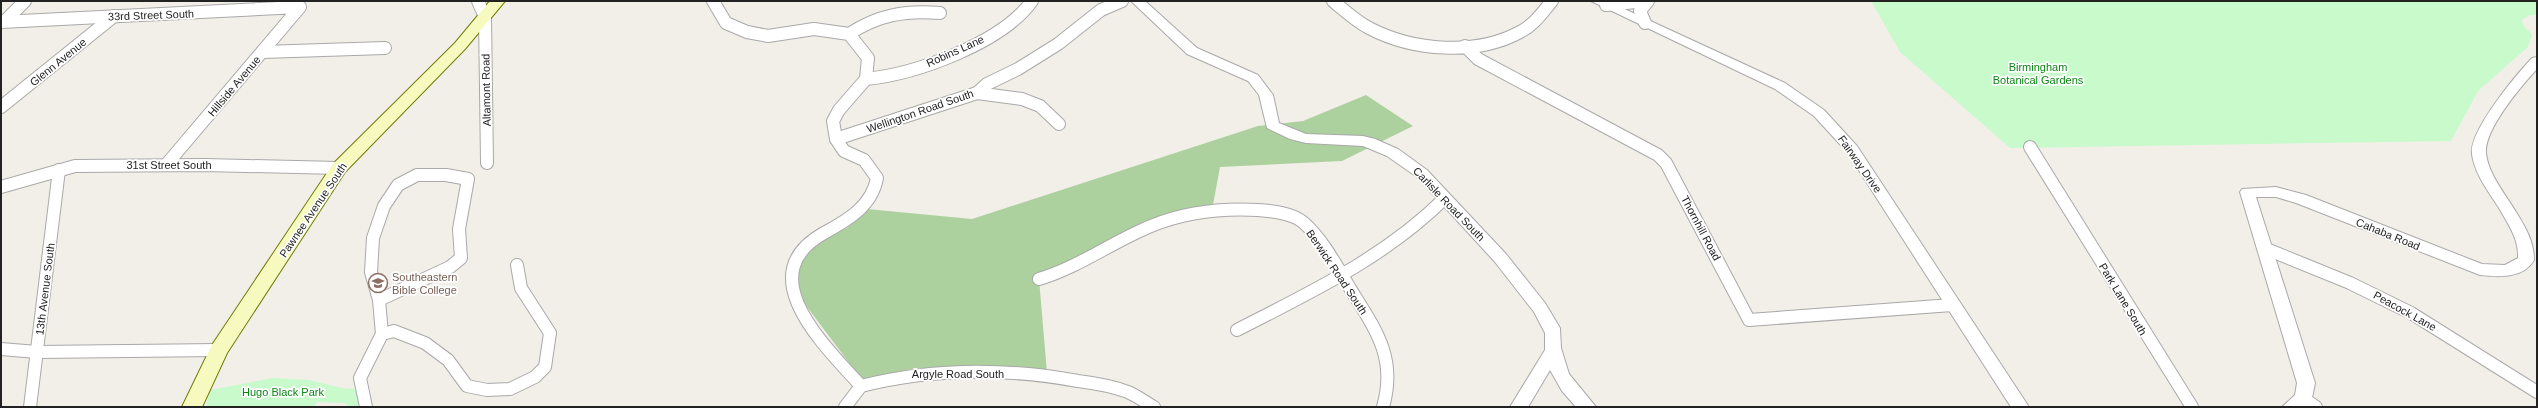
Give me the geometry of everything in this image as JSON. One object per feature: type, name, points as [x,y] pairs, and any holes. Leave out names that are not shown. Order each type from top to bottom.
[{"type":"main road","name":"Pawnee Avenue South","points":[[192,407],[219,350],[339,168],[460,46],[498,1]]},
{"type":"street","points":[[3,22],[24,1]]},
{"type":"street","points":[[478,1],[485,17]]},
{"type":"street","points":[[713,1],[726,24],[747,32],[768,36],[814,29],[849,34],[879,16],[901,12],[940,13]]},
{"type":"street","name":"Robins Lane","points":[[866,79],[898,75],[943,59],[983,40],[1019,18],[1029,9],[1032,1]]},
{"type":"street","name":"Wellington Road South","points":[[836,139],[977,93],[987,84],[1018,69],[1058,44],[1101,10],[1122,1]]},
{"type":"street","name":"Carlisle Road South","points":[[1137,1],[1192,50],[1208,61],[1242,71],[1255,79],[1266,94],[1272,125],[1282,132],[1301,139],[1364,141],[1394,153],[1420,171],[1444,199],[1468,221],[1541,308],[1554,332],[1554,350],[1558,371],[1566,385],[1586,407]]},
{"type":"street","points":[[1333,1],[1355,20],[1376,32],[1401,41],[1432,46],[1465,46],[1503,39],[1522,31],[1538,20],[1548,3]]},
{"type":"street","points":[[1602,3],[1647,1]]},
{"type":"street","points":[[1645,23],[1640,11],[1647,1]]},
{"type":"street","name":"Fairway Drive","points":[[1602,3],[1780,86],[1819,113],[1852,149],[1952,305],[2020,407]]},
{"type":"street","name":"33rd Street South","points":[[3,22],[114,16],[216,13],[300,7]]},
{"type":"street","name":"Hillside Avenue","points":[[166,165],[300,7]]},
{"type":"street","name":"Glenn Avenue","points":[[1,107],[114,16]]},
{"type":"street","name":"Altamont Road","points":[[485,17],[487,163]]},
{"type":"street","points":[[845,407],[861,386],[815,333],[793,294],[789,273],[793,260],[802,248],[812,240],[846,223],[869,201],[876,190],[877,178],[864,160],[844,151],[836,139],[833,121],[839,110],[866,79],[868,58],[849,34]]},
{"type":"street","name":"Thornhill Road","points":[[1465,46],[1478,59],[1641,145],[1662,159],[1749,320],[1952,305]]},
{"type":"street","points":[[262,52],[385,48]]},
{"type":"street","name":"Cahaba Road","points":[[2297,403],[2306,383],[2247,192],[2276,192],[2301,199],[2480,269],[2503,271],[2518,268],[2532,252],[2480,162],[2477,148],[2479,141],[2516,83],[2537,61]]},
{"type":"street","points":[[977,93],[1022,99],[1040,106],[1059,124]]},
{"type":"street","name":"Park Lane South","points":[[2030,147],[2192,407]]},
{"type":"street","name":"31st Street South","points":[[1,187],[75,166],[166,165],[339,168]]},
{"type":"street","name":"13th Avenue South","points":[[30,407],[59,170]]},
{"type":"street","points":[[366,407],[360,378],[388,333],[371,272],[373,238],[384,206],[398,185],[417,175],[446,175],[468,179],[459,229],[461,258],[450,267],[379,300]]},
{"type":"street","points":[[1237,330],[1341,274],[1398,241],[1424,220],[1444,199]]},
{"type":"street","name":"Berwick Road South","points":[[1039,279],[1058,274],[1139,231],[1179,216],[1234,208],[1274,211],[1303,222],[1341,274],[1379,336],[1389,362],[1388,392],[1383,407]]},
{"type":"street","name":"Peacock Lane","points":[[2264,248],[2350,282],[2412,313],[2537,392]]},
{"type":"street","points":[[388,333],[425,343],[448,360],[467,386],[487,390],[510,389],[535,377],[545,368],[550,333],[522,288],[517,265]]},
{"type":"street","points":[[1,348],[37,352],[219,350]]},
{"type":"street","points":[[1519,407],[1554,350]]},
{"type":"street","name":"Argyle Road South","points":[[861,386],[886,378],[916,373],[1012,374],[1077,380],[1126,392],[1154,407]]},
{"type":"street","points":[[2297,403],[2316,407]]},
{"type":"green space","name":"Birmingham Botanical Gardens","points":[[1871,1],[2537,1],[2537,15],[2530,15],[2522,20],[2523,25],[2532,34],[2528,47],[2478,91],[2451,141],[2010,148],[1900,52]]},
{"type":"green space","points":[[1366,95],[1413,126],[1342,161],[1220,167],[1213,205],[1039,279],[1047,373],[916,368],[862,380],[795,291],[800,255],[814,242],[847,228],[867,209],[972,219],[1258,126],[1303,121]]},
{"type":"green space","name":"Hugo Black Park","points":[[273,378],[309,380],[342,388],[358,389],[360,395],[358,407],[349,407],[344,403],[317,402],[314,407],[206,407],[210,390]]},
{"type":"place","name":"Southeastern Bible College","points":[[378,283]]}]
